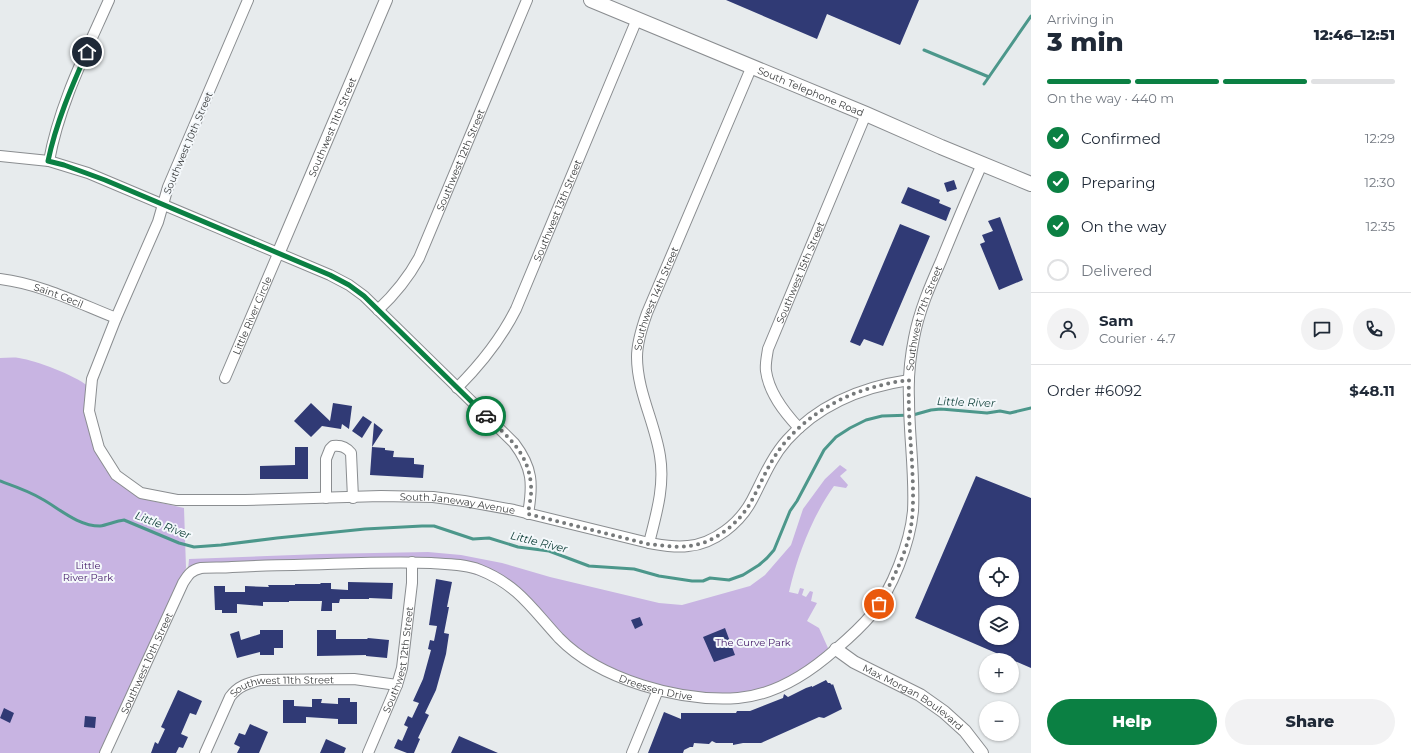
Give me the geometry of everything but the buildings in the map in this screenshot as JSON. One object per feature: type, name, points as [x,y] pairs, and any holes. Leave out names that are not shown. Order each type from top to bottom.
[{"type":"main road","name":"South Telephone Road","points":[[591,0],[752,66],[1031,184]]},
{"type":"street","points":[[48,161],[62,110],[109,0]]},
{"type":"street","name":"Southwest 10th Street","points":[[102,353],[158,222],[168,187],[248,0]]},
{"type":"street","name":"Southwest 11th Street","points":[[278,254],[386,0]]},
{"type":"street","name":"Southwest 12th Street","points":[[378,310],[403,282],[418,258],[527,0]]},
{"type":"street","name":"Southwest 13th Street","points":[[457,388],[484,360],[499,339],[516,309],[637,19]]},
{"type":"street","name":"Southwest 14th Street","points":[[648,544],[658,504],[662,472],[657,440],[640,375],[637,357],[639,338],[648,313],[752,66]]},
{"type":"street","name":"Southwest 15th Street","points":[[799,428],[775,398],[766,371],[768,349],[866,114]]},
{"type":"street","points":[[0,156],[48,161],[88,173],[330,275],[349,285],[364,296],[514,443],[527,464],[532,487],[528,514]]},
{"type":"street","name":"Southwest 17th Street","points":[[836,649],[857,631],[874,612],[893,579],[908,540],[912,513],[913,490],[909,380],[914,337],[921,309],[982,164]]},
{"type":"street","name":"Little River Circle","points":[[225,378],[278,254]]},
{"type":"street","name":"Saint Cecil","points":[[0,279],[19,281],[45,289],[116,318]]},
{"type":"street","name":"South Janeway Avenue","points":[[102,353],[92,379],[89,411],[99,448],[116,475],[141,493],[177,500],[353,498],[381,496],[464,501],[528,514],[648,544],[665,546],[689,546],[711,539],[732,526],[752,501],[763,476],[775,455],[799,428],[833,403],[866,388],[909,380]]},
{"type":"street","points":[[326,498],[327,454],[333,446],[338,445],[348,449],[351,453],[353,498]]},
{"type":"street","name":"Southwest 10th Street","points":[[105,753],[183,583],[189,573],[200,568],[412,562]]},
{"type":"street","name":"Southwest 12th Street","points":[[368,753],[397,685],[402,668],[412,583],[412,562]]},
{"type":"street","name":"Dreessen Drive","points":[[412,562],[448,564],[476,568],[500,579],[517,592],[561,640],[579,655],[595,666],[630,682],[658,690],[706,697],[736,698],[755,695],[789,683],[821,662],[836,649]]},
{"type":"street","name":"Max Morgan Boulevard","points":[[836,649],[854,662],[920,695],[944,712],[965,731],[982,753]]},
{"type":"street","name":"Southwest 11th Street","points":[[205,753],[230,697],[240,686],[250,682],[261,680],[354,679],[397,685]]},
{"type":"street","points":[[632,753],[658,690]]},
{"type":"green space","name":"Little River Park","points":[[0,358],[17,358],[35,362],[65,373],[88,386],[105,469],[139,498],[184,508],[186,568],[99,753],[0,753]]},
{"type":"green space","name":"The Curve Park","points":[[840,465],[847,470],[840,476],[848,485],[846,488],[834,486],[819,510],[801,550],[789,592],[798,594],[800,588],[804,589],[802,595],[806,597],[810,591],[813,592],[811,601],[817,603],[807,621],[819,628],[828,648],[787,687],[695,698],[595,665],[511,591],[492,581],[461,569],[433,564],[188,571],[189,559],[428,552],[461,555],[502,563],[550,577],[659,603],[682,605],[750,586],[765,575],[791,545],[803,509],[825,479]]},
{"type":"waterway","points":[[984,84],[1031,16]]},
{"type":"waterway","points":[[924,50],[989,77]]},
{"type":"waterway","name":"Little River","points":[[0,481],[32,494],[84,523],[100,526],[124,520],[179,543],[194,547],[365,529],[434,526],[473,539],[489,538],[518,547],[549,551],[589,566],[634,569],[659,576],[692,581],[703,581],[710,578],[729,580],[743,575],[759,565],[774,550],[790,511],[797,501],[824,450],[836,437],[850,428],[866,420],[882,416],[913,415],[931,410],[941,409],[987,413],[1000,411],[1010,413],[1031,408]]},
{"type":"way so far","points":[[486,416],[514,443],[527,464],[532,487],[528,514],[648,544],[689,546],[711,539],[732,526],[739,519],[752,501],[757,487],[775,455],[799,428],[817,413],[833,403],[866,388],[909,380],[913,490],[912,513],[908,540],[893,579],[879,604]]},
{"type":"route","points":[[87,52],[62,110],[48,161],[88,173],[105,180],[330,275],[356,289],[486,416]]}]
